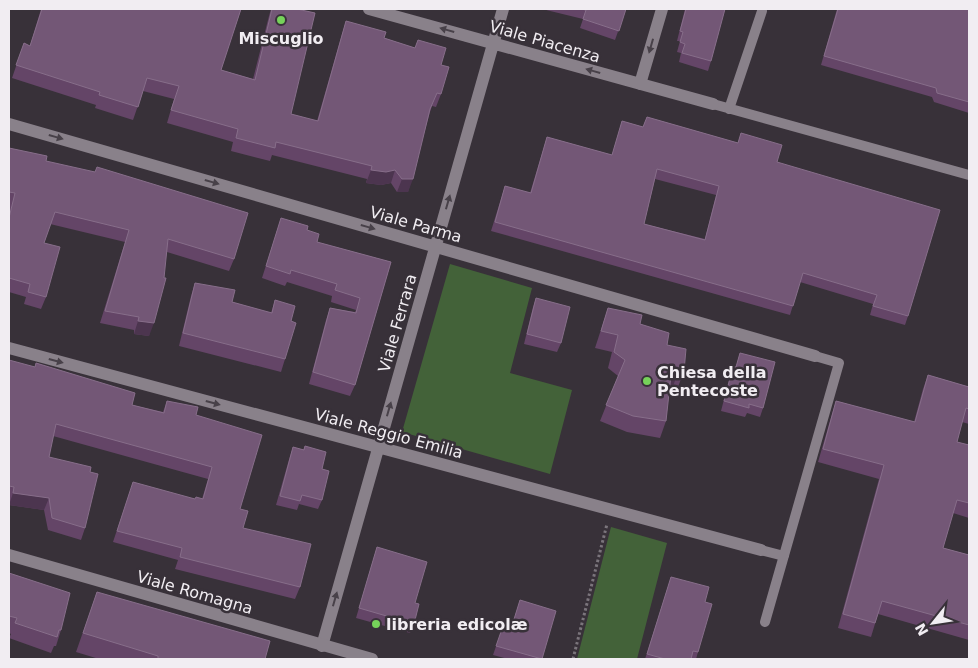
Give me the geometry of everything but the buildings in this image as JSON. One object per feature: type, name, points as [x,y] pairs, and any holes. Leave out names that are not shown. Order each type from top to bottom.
[{"type":"street","name":"Viale Piacenza","points":[[369,9],[713,104]]},
{"type":"street","name":"Viale Ferrara","points":[[322,646],[504,9]]},
{"type":"street","points":[[640,84],[662,9]]},
{"type":"street","name":"Viale Parma","points":[[9,124],[815,356]]},
{"type":"street","name":"Viale Reggio Emilia","points":[[9,348],[761,550]]},
{"type":"street","name":"Viale Romagna","points":[[9,555],[372,659]]},
{"type":"lane","points":[[729,109],[762,11]]},
{"type":"lane","points":[[713,104],[969,175]]},
{"type":"lane","points":[[766,622],[839,363],[815,356]]},
{"type":"lane","points":[[761,550],[784,556]]},
{"type":"path","points":[[573,659],[611,509]]},
{"type":"green space","points":[[450,264],[532,288],[510,373],[572,390],[550,474],[402,432]]},
{"type":"green space","points":[[611,527],[667,543],[637,659],[577,659]]},
{"type":"place","name":"Miscuglio","points":[[281,20]]},
{"type":"place","name":"Chiesa della Pentecoste","points":[[647,381]]},
{"type":"place","name":"libreria edicolæ","points":[[376,624]]}]
